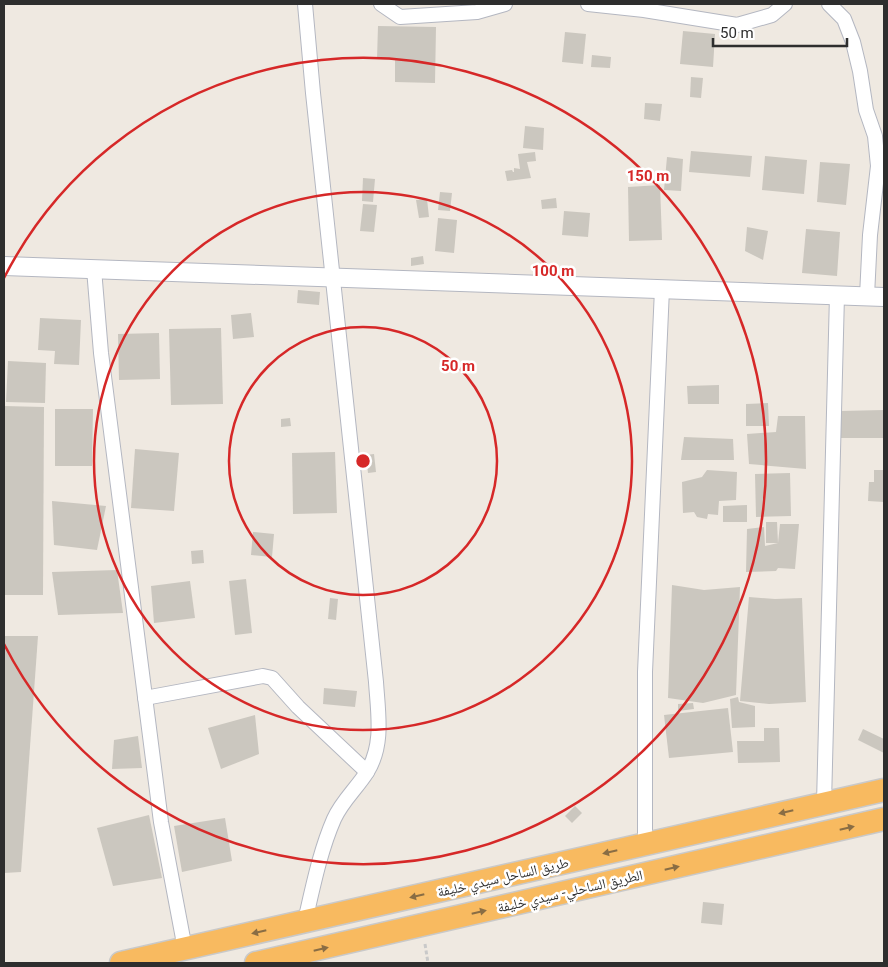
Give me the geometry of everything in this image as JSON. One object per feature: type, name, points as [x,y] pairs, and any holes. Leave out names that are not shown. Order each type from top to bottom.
[{"type":"highway","name":"طريق الساحل سيدي خليفة","points":[[121,963],[884,790]]},
{"type":"highway","name":"الطريق الساحلي- سيدي خليفة","points":[[256,963],[884,819]]},
{"type":"street","points":[[305,4],[379,735],[375,756],[367,772],[335,816],[325,842],[305,921]]},
{"type":"street","points":[[381,4],[400,17],[451,9],[477,12],[505,4]]},
{"type":"street","points":[[588,4],[644,10],[736,25],[772,15],[785,4]]},
{"type":"street","points":[[829,4],[844,19],[852,42],[860,70],[866,110],[874,136],[878,166],[870,235],[867,296]]},
{"type":"street","points":[[4,266],[884,296]]},
{"type":"street","points":[[94,269],[101,353],[161,822],[185,949]]},
{"type":"street","points":[[645,844],[644,672],[662,289]]},
{"type":"street","points":[[824,804],[837,295]]},
{"type":"street","points":[[145,698],[262,676],[272,678],[278,687],[298,707],[367,772]]},
{"type":"building","points":[[378,26],[436,27],[435,83],[395,82],[395,60],[377,59]]},
{"type":"building","points":[[683,31],[715,34],[713,67],[680,64]]},
{"type":"building","points":[[565,32],[586,34],[583,64],[562,62]]},
{"type":"building","points":[[592,55],[611,57],[610,68],[591,67]]},
{"type":"building","points":[[691,77],[703,78],[701,98],[690,97]]},
{"type":"building","points":[[645,103],[662,104],[660,121],[644,119]]},
{"type":"building","points":[[525,126],[544,128],[543,150],[523,148]]},
{"type":"building","points":[[691,151],[752,156],[750,177],[689,172]]},
{"type":"building","points":[[535,152],[536,161],[527,162],[531,178],[507,181],[505,171],[512,170],[514,172],[514,168],[520,169],[518,154]]},
{"type":"building","points":[[765,156],[807,160],[804,194],[762,190]]},
{"type":"building","points":[[667,157],[683,159],[681,191],[664,190]]},
{"type":"building","points":[[820,162],[850,164],[846,205],[817,202]]},
{"type":"building","points":[[363,178],[375,179],[373,202],[362,201]]},
{"type":"building","points":[[660,185],[662,240],[629,241],[628,187]]},
{"type":"building","points":[[440,192],[452,193],[450,211],[438,210]]},
{"type":"building","points":[[556,198],[557,208],[542,209],[541,200]]},
{"type":"building","points":[[427,199],[429,217],[419,218],[416,200]]},
{"type":"building","points":[[363,204],[377,205],[374,232],[360,231]]},
{"type":"building","points":[[564,211],[590,213],[588,237],[562,235]]},
{"type":"building","points":[[438,218],[457,220],[454,253],[435,251]]},
{"type":"building","points":[[747,227],[768,231],[763,260],[745,251]]},
{"type":"building","points":[[806,229],[840,232],[837,276],[802,273]]},
{"type":"building","points":[[423,256],[424,264],[411,266],[411,258]]},
{"type":"building","points":[[298,290],[320,292],[319,305],[297,303]]},
{"type":"building","points":[[251,313],[254,337],[233,339],[231,315]]},
{"type":"building","points":[[40,318],[81,320],[79,365],[54,364],[55,351],[38,350]]},
{"type":"building","points":[[221,328],[223,404],[171,405],[169,329]]},
{"type":"building","points":[[159,333],[160,379],[119,380],[118,334]]},
{"type":"building","points":[[8,361],[46,363],[45,403],[6,402]]},
{"type":"building","points":[[719,385],[719,404],[688,404],[687,386]]},
{"type":"building","points":[[768,403],[769,426],[746,426],[746,404]]},
{"type":"building","points":[[4,406],[44,407],[43,595],[4,595]]},
{"type":"building","points":[[55,409],[93,409],[92,466],[55,466]]},
{"type":"building","points":[[884,410],[884,438],[841,438],[840,411]]},
{"type":"building","points":[[778,416],[805,416],[806,469],[749,464],[747,434],[776,432]]},
{"type":"building","points":[[290,418],[291,426],[281,427],[281,419]]},
{"type":"building","points":[[684,437],[733,439],[734,460],[681,460]]},
{"type":"building","points":[[135,449],[179,453],[174,511],[131,508]]},
{"type":"building","points":[[335,452],[337,513],[293,514],[292,453]]},
{"type":"building","points":[[374,454],[376,472],[368,473],[366,455]]},
{"type":"building","points":[[707,470],[737,472],[736,500],[719,501],[718,515],[708,514],[707,519],[697,517],[694,512],[683,513],[682,482],[702,477]]},
{"type":"building","points":[[874,470],[884,470],[884,502],[868,501],[869,482],[874,482]]},
{"type":"building","points":[[790,473],[791,516],[756,517],[755,474]]},
{"type":"building","points":[[52,501],[106,506],[97,550],[54,545]]},
{"type":"building","points":[[747,505],[747,522],[723,522],[723,506]]},
{"type":"building","points":[[766,522],[777,522],[778,543],[766,543]]},
{"type":"building","points":[[780,524],[799,524],[795,569],[778,568],[776,571],[746,572],[747,529],[764,527],[765,546],[778,543]]},
{"type":"building","points":[[253,532],[274,534],[272,557],[251,555]]},
{"type":"building","points":[[203,550],[204,563],[192,564],[191,551]]},
{"type":"building","points":[[117,570],[123,613],[58,615],[52,572]]},
{"type":"building","points":[[246,579],[252,633],[235,635],[229,581]]},
{"type":"building","points":[[190,581],[195,618],[154,623],[151,586]]},
{"type":"building","points":[[672,585],[704,590],[740,587],[736,695],[703,703],[668,698]]},
{"type":"building","points":[[749,597],[775,599],[802,598],[806,702],[769,704],[740,701]]},
{"type":"building","points":[[330,598],[338,599],[336,620],[328,619]]},
{"type":"building","points":[[4,636],[38,636],[21,872],[4,873]]},
{"type":"building","points":[[324,688],[357,691],[355,707],[323,704]]},
{"type":"building","points":[[738,697],[739,702],[755,706],[755,727],[732,728],[730,699]]},
{"type":"building","points":[[693,703],[694,709],[678,711],[678,704]]},
{"type":"building","points":[[728,708],[733,752],[669,758],[664,715]]},
{"type":"building","points":[[255,715],[259,754],[221,769],[208,728]]},
{"type":"building","points":[[764,728],[779,728],[780,762],[738,763],[737,741],[764,741]]},
{"type":"building","points":[[863,729],[884,739],[884,753],[858,740]]},
{"type":"building","points":[[138,736],[142,768],[112,769],[114,740]]},
{"type":"building","points":[[575,806],[582,813],[572,823],[565,816]]},
{"type":"building","points":[[149,815],[162,878],[113,886],[97,828]]},
{"type":"building","points":[[225,818],[232,861],[182,872],[174,826]]},
{"type":"building","points":[[703,902],[724,904],[722,925],[701,923]]}]
